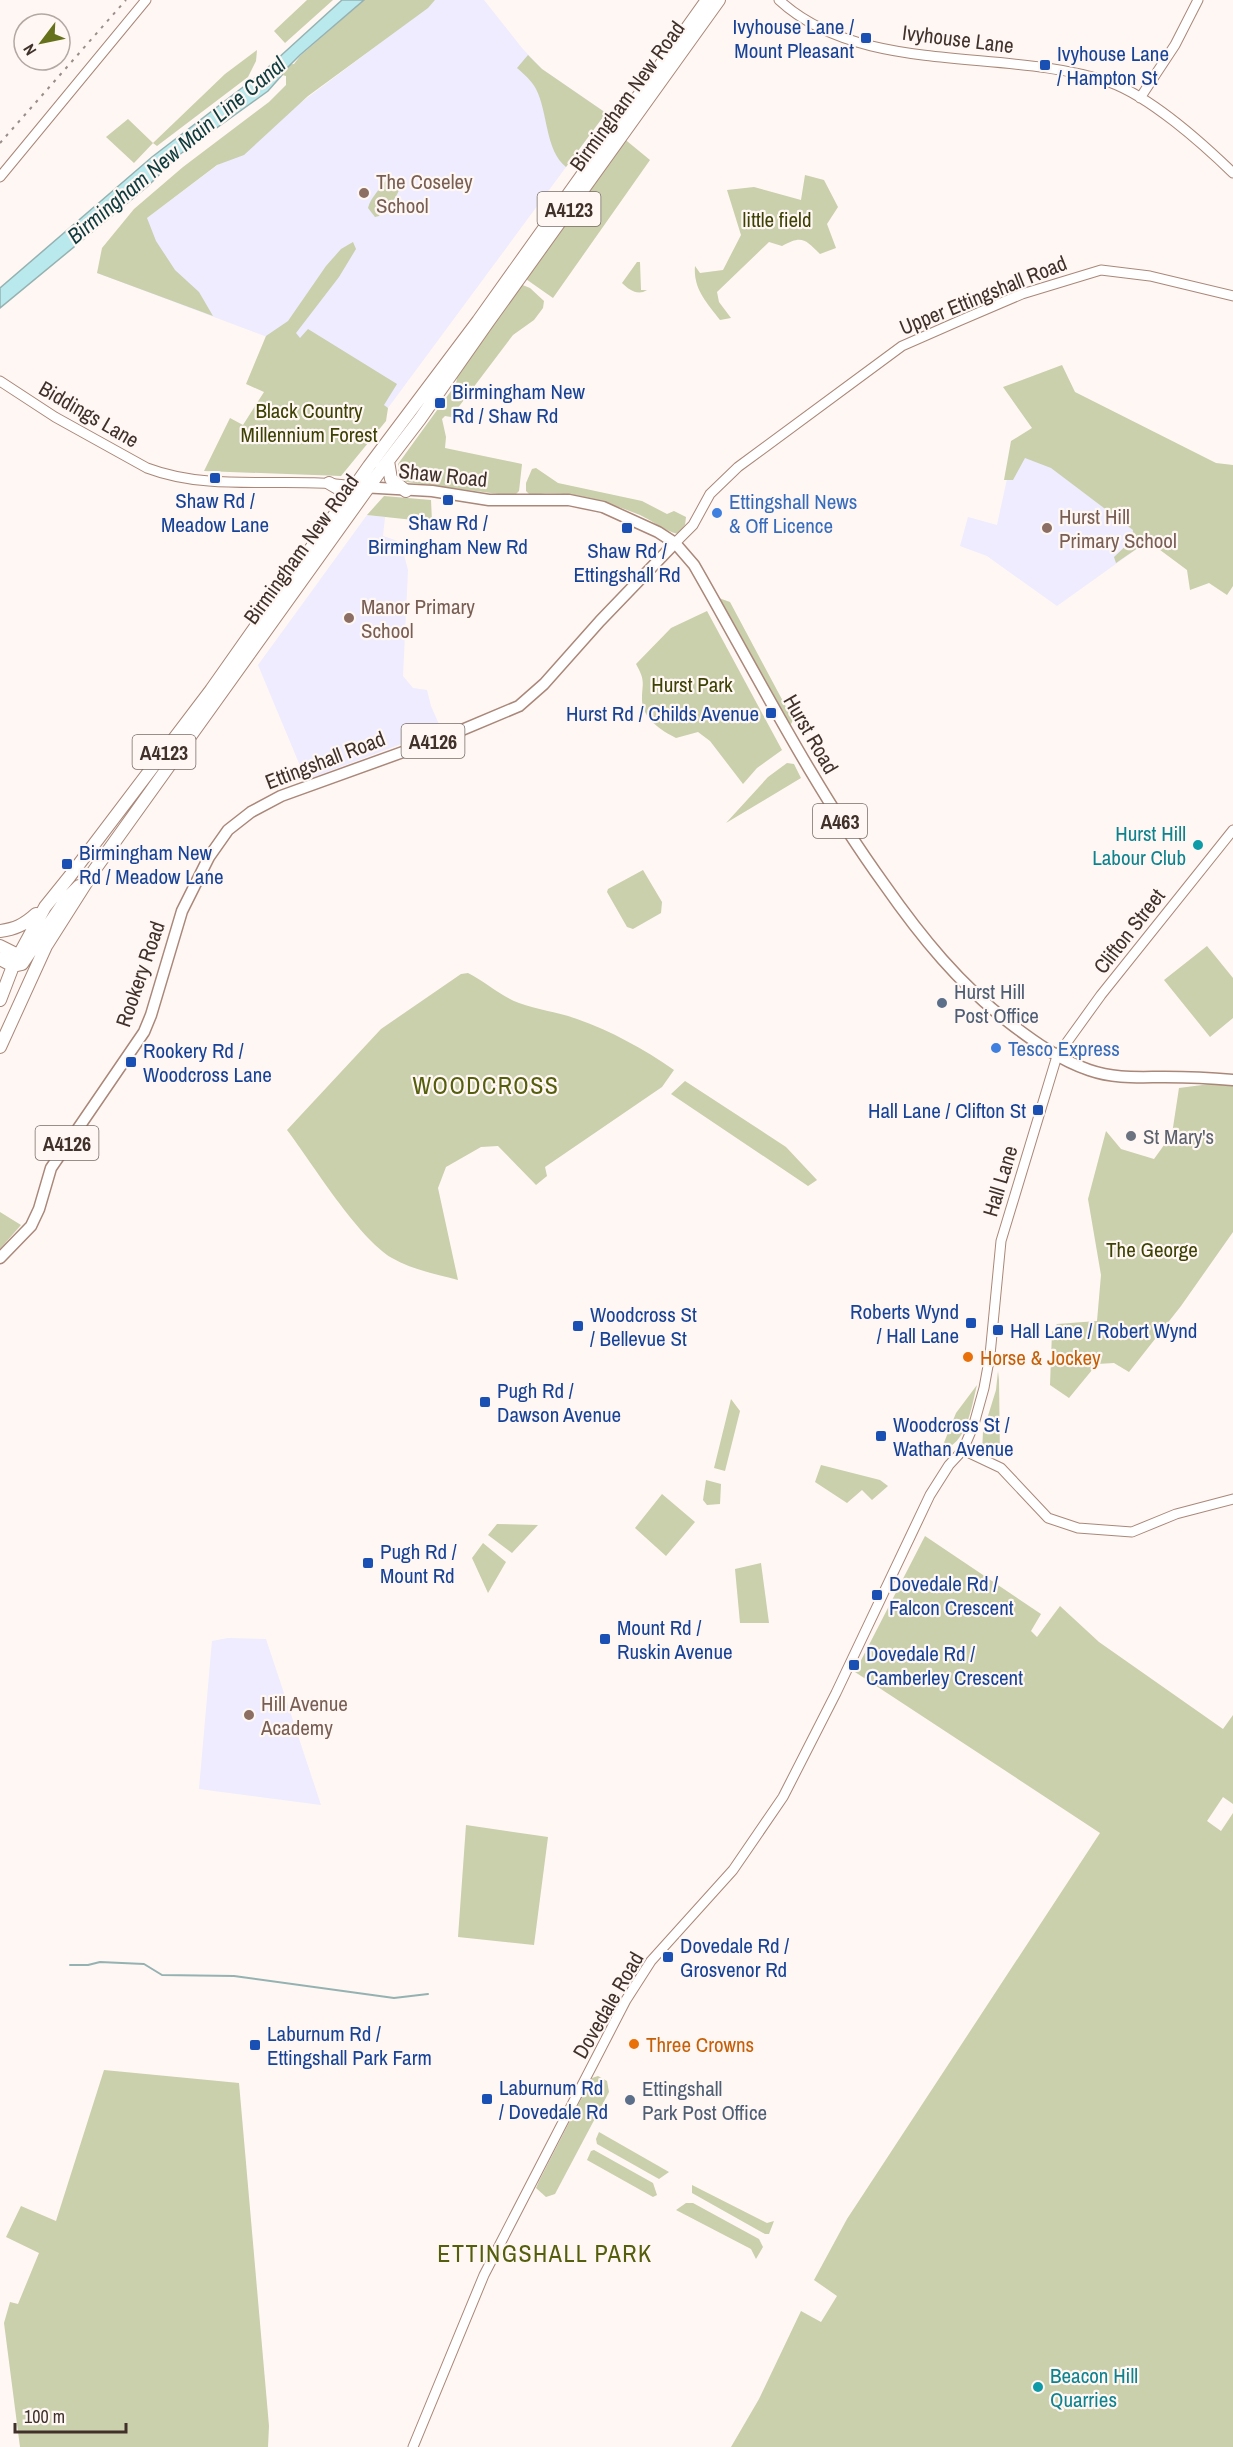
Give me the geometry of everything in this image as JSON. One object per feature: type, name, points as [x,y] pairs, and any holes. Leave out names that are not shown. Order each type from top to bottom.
[{"type":"highway","name":"Birmingham New Road","points":[[666,67],[707,0]]},
{"type":"highway","name":"Birmingham New Road","points":[[0,1047],[46,946],[93,872],[369,488],[666,67],[719,0]]},
{"type":"highway","name":"Birmingham New Road","points":[[0,1000],[45,907],[211,690],[346,498],[618,134]]},
{"type":"highway","points":[[388,461],[391,478],[406,490]]},
{"type":"highway","points":[[329,483],[341,490],[346,498]]},
{"type":"highway","name":"A4123","points":[[18,962],[40,941],[66,899],[93,872]]},
{"type":"highway","points":[[0,931],[12,930],[25,924],[45,907]]},
{"type":"highway","points":[[0,946],[18,962],[30,980]]},
{"type":"highway","points":[[0,958],[18,962]]},
{"type":"main road","name":"Shaw Road","points":[[355,486],[432,491],[489,500],[555,500],[584,503],[617,512],[675,543]]},
{"type":"main road","name":"Ettingshall Road","points":[[182,911],[216,845],[228,830],[251,812],[281,796],[450,735],[519,706],[544,684],[600,621],[675,543]]},
{"type":"main road","name":"Hurst Road","points":[[675,543],[694,565],[817,785],[851,838],[912,924],[961,981],[999,1015],[1057,1056]]},
{"type":"main road","name":"Rookery Road","points":[[0,1258],[31,1226],[39,1209],[51,1168],[144,1032],[182,911]]},
{"type":"main road","name":"A463","points":[[1057,1056],[1108,1076],[1131,1079],[1165,1077],[1233,1080]]},
{"type":"street","points":[[0,177],[146,0]]},
{"type":"street","name":"Ivyhouse Lane","points":[[779,0],[807,22],[839,37],[892,49],[1038,66],[1109,82],[1140,98],[1161,113],[1233,173]]},
{"type":"street","points":[[1140,98],[1175,45],[1198,0]]},
{"type":"street","name":"Upper Ettingshall Road","points":[[675,543],[693,525],[710,494],[738,467],[902,346],[1022,294],[1101,270],[1150,276],[1233,296]]},
{"type":"street","name":"Biddings Lane","points":[[0,381],[55,417],[162,474]]},
{"type":"street","name":"Shaw Road","points":[[162,474],[202,481],[329,483],[355,486]]},
{"type":"street","name":"Clifton Street","points":[[1057,1056],[1101,995],[1233,830]]},
{"type":"street","name":"Hall Lane","points":[[963,1450],[974,1424],[984,1388],[1001,1241],[1057,1056]]},
{"type":"street","points":[[963,1450],[1001,1468],[1048,1518],[1089,1529],[1132,1532],[1176,1514],[1233,1499]]},
{"type":"street","name":"Dovedale Road","points":[[413,2447],[484,2275],[626,2000],[651,1961],[733,1870],[772,1814],[836,1693],[930,1495],[949,1465],[963,1450]]},
{"type":"shaded area","name":"The Coseley School","points":[[435,0],[484,0],[542,69],[606,113],[388,408],[278,341],[97,273],[147,218]]},
{"type":"shaded area","name":"Hurst Hill Primary School","points":[[1029,451],[1148,541],[1057,606],[987,556],[960,546],[968,517],[997,525],[1007,479]]},
{"type":"shaded area","name":"Manor Primary School","points":[[367,515],[385,517],[383,536],[398,541],[403,551],[408,570],[403,676],[413,688],[427,690],[441,729],[306,780],[258,665]]},
{"type":"shaded area","name":"Hill Avenue Academy","points":[[228,1638],[266,1639],[321,1805],[199,1789],[212,1641]]},
{"type":"green space","points":[[307,0],[333,0],[285,43],[274,31]]},
{"type":"green space","points":[[364,0],[435,0],[428,8],[308,96],[244,155],[217,165],[147,218],[156,241],[175,270],[199,292],[213,316],[97,273],[102,248],[134,209],[183,167],[269,102],[286,85],[286,76],[282,75],[279,69],[283,65],[294,64],[300,56]]},
{"type":"green space","points":[[257,50],[256,61],[248,77],[157,146],[153,143],[225,74]]},
{"type":"green space","points":[[528,55],[542,69],[606,113],[566,167],[559,160],[550,141],[536,89],[517,68]]},
{"type":"green space","points":[[128,119],[153,143],[134,163],[106,137]]},
{"type":"green space","points":[[622,137],[650,160],[553,298],[523,277]]},
{"type":"green space","name":"little field","points":[[805,175],[824,180],[838,207],[827,224],[836,248],[820,254],[803,240],[794,240],[782,246],[769,242],[717,292],[719,302],[731,318],[720,320],[699,289],[695,266],[700,273],[723,270],[741,235],[727,190],[754,187],[801,200]]},
{"type":"green space","points":[[388,177],[397,178],[401,184],[399,191],[379,216],[375,217],[368,208],[369,204]]},
{"type":"green space","name":"Black Country Millennium Forest","points":[[353,242],[356,249],[339,277],[296,333],[300,338],[308,329],[397,384],[384,405],[388,408],[386,421],[341,476],[204,471],[230,418],[243,425],[264,392],[246,384],[266,336],[288,321],[326,266],[341,249]]},
{"type":"green space","points":[[637,262],[640,262],[641,290],[647,290],[644,292],[631,290],[622,283]]},
{"type":"green space","points":[[520,284],[530,288],[544,301],[543,308],[534,320],[513,335],[451,417],[445,416],[442,419],[446,437],[445,448],[522,464],[519,491],[514,496],[406,482],[398,474],[398,464],[456,384],[458,371]]},
{"type":"green space","points":[[1062,365],[1075,392],[1216,463],[1233,465],[1233,586],[1227,595],[1209,583],[1190,590],[1187,570],[1148,541],[1116,563],[1114,557],[1132,540],[1133,530],[1051,468],[1025,458],[1013,480],[1004,480],[1011,441],[1032,428],[1003,387]]},
{"type":"green space","points":[[536,468],[558,483],[642,501],[667,514],[674,511],[686,517],[685,525],[678,534],[640,515],[586,497],[558,494],[530,495],[526,491],[526,483],[532,469]]},
{"type":"green space","points":[[384,496],[431,500],[432,522],[367,515]]},
{"type":"green space","points":[[716,597],[730,602],[793,720],[788,730]]},
{"type":"green space","name":"Hurst Park","points":[[707,611],[782,750],[757,768],[743,784],[710,741],[698,732],[676,738],[654,723],[643,707],[643,685],[636,664],[671,628]]},
{"type":"green space","points":[[787,763],[794,764],[801,778],[726,823],[768,777]]},
{"type":"green space","points":[[643,870],[662,902],[661,913],[633,929],[627,927],[607,892],[608,889]]},
{"type":"green space","points":[[1207,946],[1233,978],[1233,1018],[1210,1037],[1164,980]]},
{"type":"green space","points":[[468,973],[519,1003],[570,1017],[615,1035],[674,1070],[662,1087],[545,1167],[547,1176],[536,1185],[498,1146],[481,1147],[446,1167],[438,1188],[458,1280],[408,1266],[379,1248],[350,1217],[287,1130],[381,1029],[461,974]]},
{"type":"green space","points":[[685,1081],[786,1147],[817,1180],[808,1186],[671,1094]]},
{"type":"green space","name":"The George","points":[[1218,1083],[1233,1085],[1233,1232],[1181,1306],[1129,1372],[1114,1363],[1097,1364],[1069,1398],[1050,1385],[1052,1332],[1057,1324],[1097,1321],[1101,1275],[1088,1199],[1106,1131],[1121,1149],[1154,1159],[1172,1134],[1179,1088]]},
{"type":"green space","points":[[0,1212],[21,1225],[0,1249]]},
{"type":"green space","points":[[998,1371],[1000,1456],[982,1452],[983,1432],[996,1390]]},
{"type":"green space","points":[[977,1385],[970,1414],[962,1433],[950,1447],[941,1450],[956,1413]]},
{"type":"green space","points":[[731,1399],[740,1411],[725,1471],[714,1468]]},
{"type":"green space","points":[[821,1465],[880,1480],[888,1486],[872,1500],[862,1490],[847,1503],[815,1482]]},
{"type":"green space","points":[[706,1480],[721,1484],[720,1504],[707,1505],[703,1500]]},
{"type":"green space","points":[[662,1494],[695,1522],[666,1556],[635,1528]]},
{"type":"green space","points":[[497,1524],[538,1525],[512,1553],[488,1535]]},
{"type":"green space","points":[[925,1536],[1041,1614],[1031,1631],[1037,1637],[1060,1606],[1099,1642],[1223,1729],[1233,1715],[1233,1804],[1223,1797],[1207,1821],[1221,1831],[1233,1813],[1233,2447],[731,2447],[759,2399],[801,2311],[821,2322],[837,2296],[814,2280],[847,2219],[1100,1833],[855,1672]]},
{"type":"green space","points":[[483,1543],[506,1562],[488,1593],[472,1558]]},
{"type":"green space","points":[[761,1563],[769,1623],[740,1623],[735,1569]]},
{"type":"green space","points":[[466,1825],[548,1837],[534,1945],[458,1937]]},
{"type":"green space","points":[[104,2070],[239,2083],[269,2426],[268,2447],[20,2447],[4,2323],[10,2302],[18,2304],[39,2253],[6,2237],[21,2206],[56,2221]]},
{"type":"green space","points":[[598,2076],[607,2081],[609,2092],[555,2194],[546,2197],[536,2188],[539,2181],[592,2078]]},
{"type":"green space","points":[[599,2132],[669,2172],[659,2179],[597,2144],[596,2139]]},
{"type":"green space","points":[[594,2150],[653,2183],[657,2195],[653,2197],[587,2160],[591,2151]]},
{"type":"green space","points":[[692,2185],[767,2223],[774,2221],[769,2234],[765,2234],[692,2193]]},
{"type":"green space","points":[[686,2203],[693,2203],[759,2239],[763,2247],[756,2259],[751,2249],[676,2210]]},
{"type":"water","name":"Birmingham New Main Line Canal","points":[[342,0],[364,0],[287,68],[283,65],[279,68],[282,75],[268,91],[179,155],[148,186],[0,308],[0,288],[152,157],[264,71]]},
{"type":"waterway","points":[[70,1965],[100,1962],[144,1964],[162,1975],[234,1976],[394,1998],[428,1994]]},
{"type":"railway","points":[[0,143],[126,0]]},
{"type":"place","name":"Ivyhouse Lane / Mount Pleasant","points":[[866,38]]},
{"type":"place","name":"Ivyhouse Lane / Hampton St","points":[[1045,65]]},
{"type":"place","name":"The Coseley School","points":[[364,193]]},
{"type":"place","name":"Birmingham New Rd / Shaw Rd","points":[[440,403]]},
{"type":"place","name":"Shaw Rd / Meadow Lane","points":[[215,478]]},
{"type":"place","name":"Shaw Rd / Birmingham New Rd","points":[[448,500]]},
{"type":"place","name":"Ettingshall News & Off Licence","points":[[717,513]]},
{"type":"place","name":"Shaw Rd / Ettingshall Rd","points":[[627,528]]},
{"type":"place","name":"Hurst Hill Primary School","points":[[1047,528]]},
{"type":"place","name":"Manor Primary School","points":[[349,618]]},
{"type":"place","name":"Hurst Rd / Childs Avenue","points":[[771,713]]},
{"type":"place","name":"Hurst Hill Labour Club","points":[[1198,845]]},
{"type":"place","name":"Birmingham New Rd / Meadow Lane","points":[[67,864]]},
{"type":"place","name":"Hurst Hill Post Office","points":[[942,1003]]},
{"type":"place","name":"Tesco Express","points":[[996,1048]]},
{"type":"place","name":"Rookery Rd / Woodcross Lane","points":[[131,1062]]},
{"type":"place","name":"Hall Lane / Clifton St","points":[[1038,1110]]},
{"type":"place","name":"St Mary's","points":[[1131,1136]]},
{"type":"place","name":"Roberts Wynd / Hall Lane","points":[[971,1323]]},
{"type":"place","name":"Woodcross St / Bellevue St","points":[[578,1326]]},
{"type":"place","name":"Hall Lane / Robert Wynd","points":[[998,1330]]},
{"type":"place","name":"Horse & Jockey","points":[[968,1357]]},
{"type":"place","name":"Pugh Rd / Dawson Avenue","points":[[485,1402]]},
{"type":"place","name":"Woodcross St / Wathan Avenue","points":[[881,1436]]},
{"type":"place","name":"Pugh Rd / Mount Rd","points":[[368,1563]]},
{"type":"place","name":"Dovedale Rd / Falcon Crescent","points":[[877,1595]]},
{"type":"place","name":"Mount Rd / Ruskin Avenue","points":[[605,1639]]},
{"type":"place","name":"Dovedale Rd / Camberley Crescent","points":[[854,1665]]},
{"type":"place","name":"Hill Avenue Academy","points":[[249,1715]]},
{"type":"place","name":"Dovedale Rd / Grosvenor Rd","points":[[668,1957]]},
{"type":"place","name":"Three Crowns","points":[[634,2044]]},
{"type":"place","name":"Laburnum Rd / Ettingshall Park Farm","points":[[255,2045]]},
{"type":"place","name":"Laburnum Rd / Dovedale Rd","points":[[487,2099]]},
{"type":"place","name":"Ettingshall Park Post Office","points":[[630,2100]]},
{"type":"place","name":"Beacon Hill Quarries","points":[[1038,2387]]},
{"type":"district","name":"WOODCROSS","points":[[486,1085]]},
{"type":"district","name":"ETTINGSHALL PARK","points":[[545,2253]]}]
